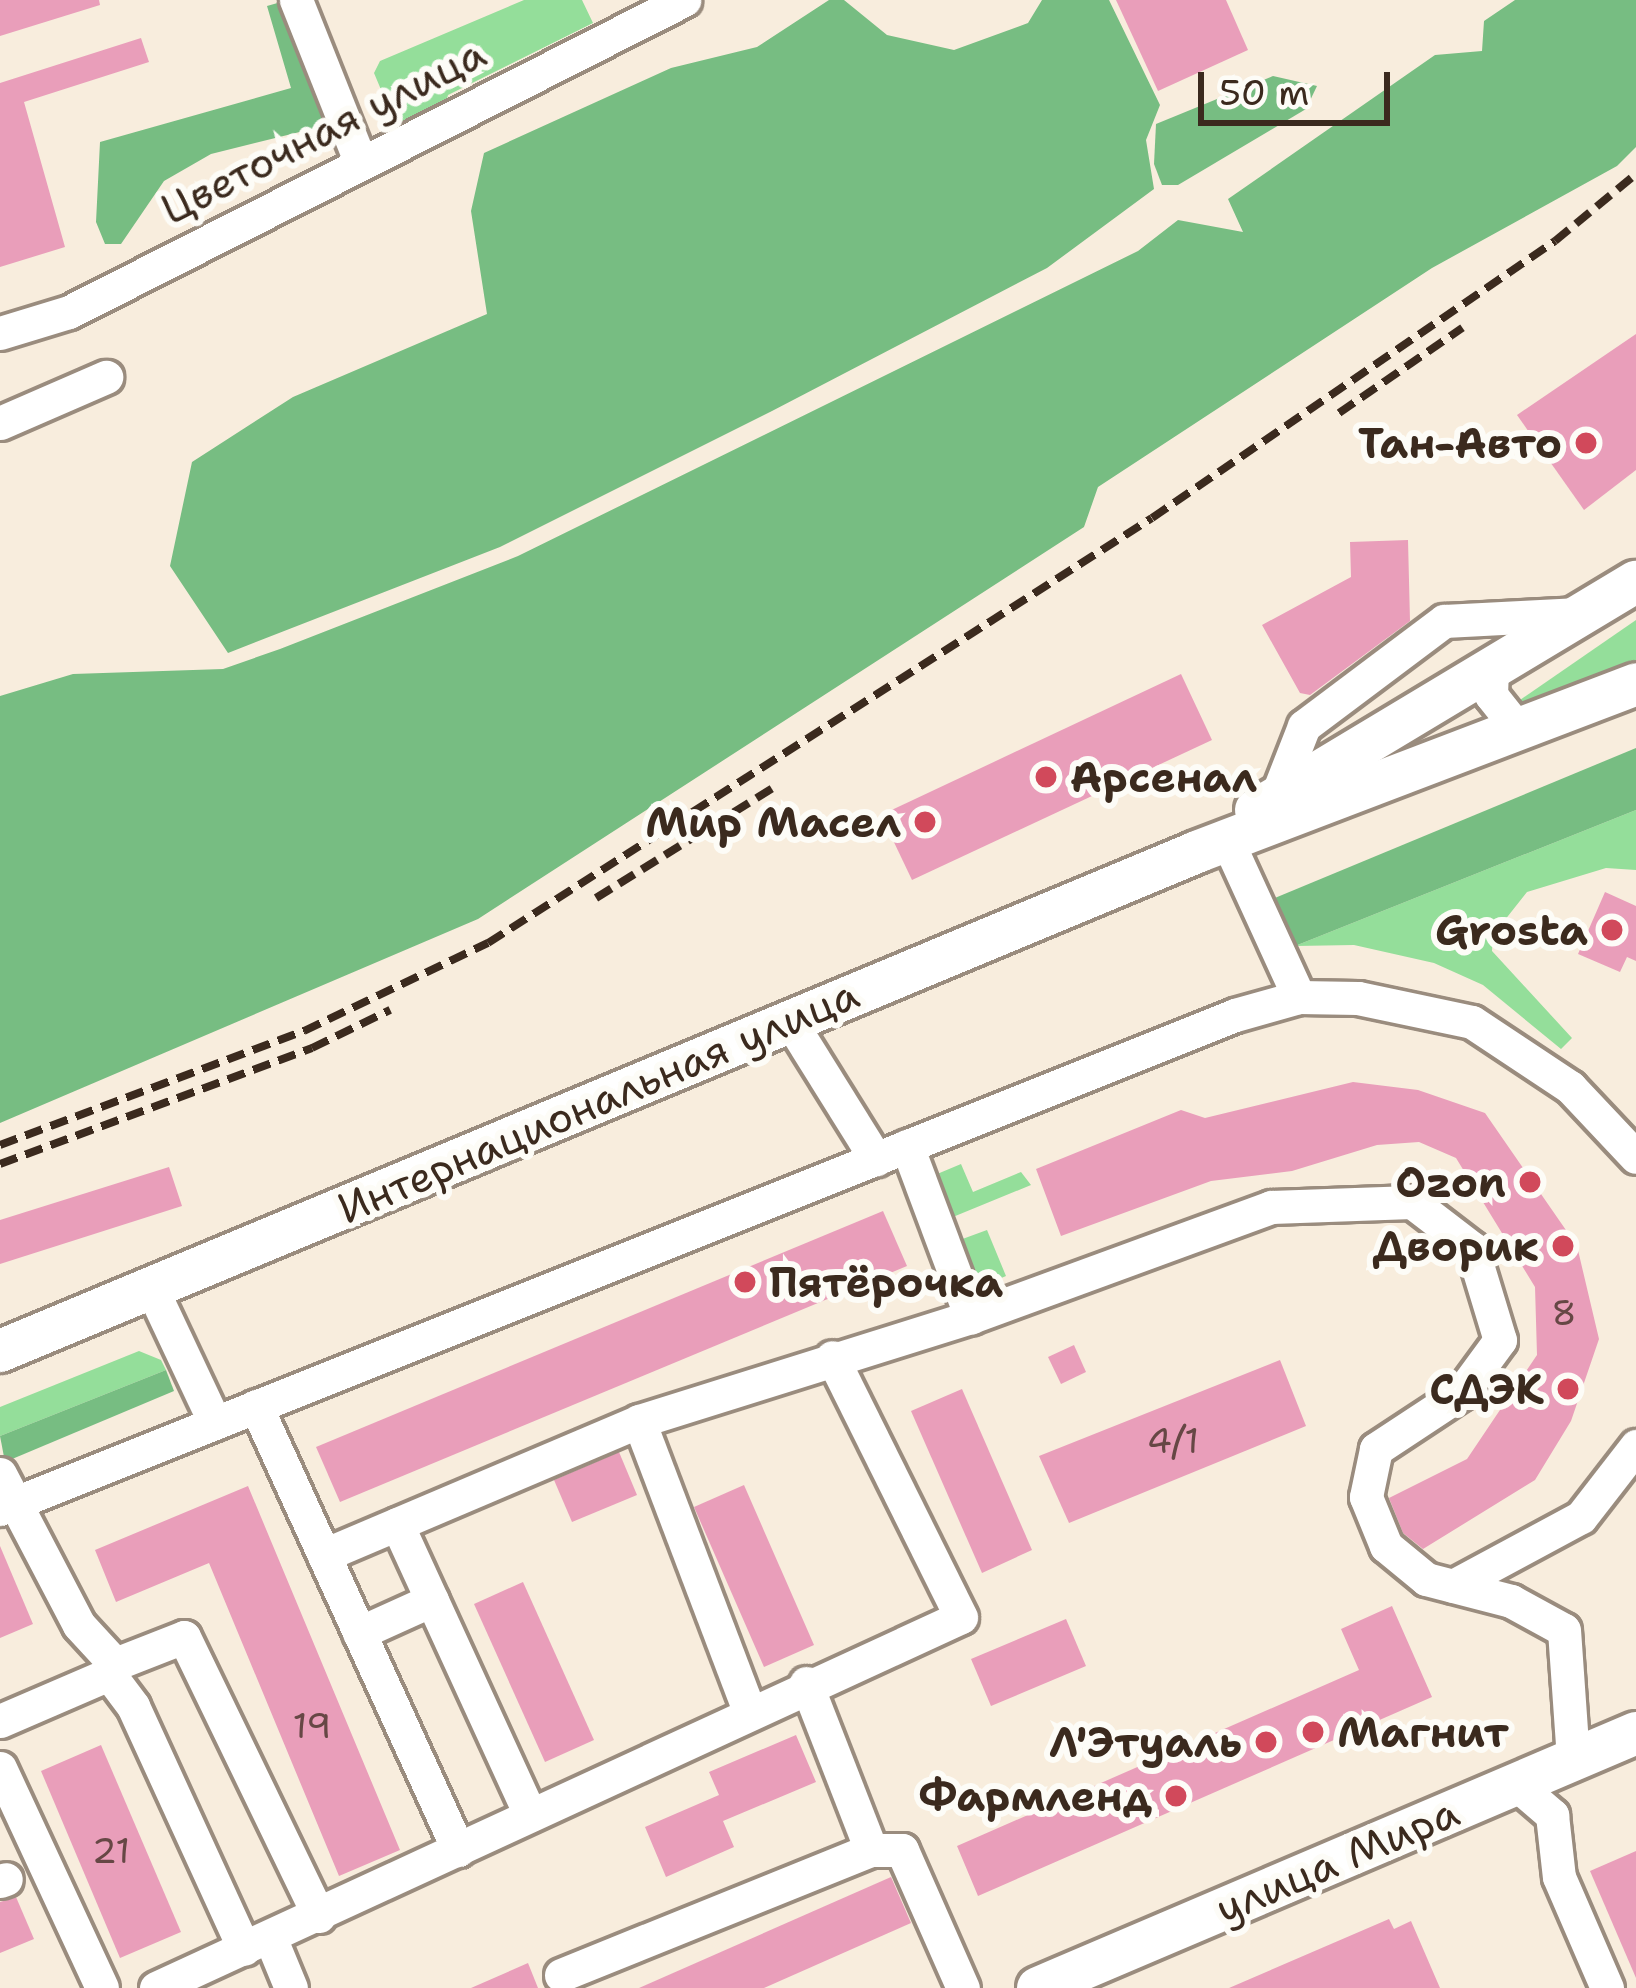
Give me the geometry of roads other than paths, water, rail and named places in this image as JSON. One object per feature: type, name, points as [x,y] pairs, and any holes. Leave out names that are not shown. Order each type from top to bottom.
[{"type":"main road","name":"Интернациональная улица","points":[[1212,846],[1277,795],[1636,582]]},
{"type":"main road","name":"Интернациональная улица","points":[[0,1351],[1212,846],[1636,684]]},
{"type":"main road","name":"улица Мира","points":[[1038,1988],[1636,1733]]},
{"type":"street","points":[[296,0],[360,161]]},
{"type":"street","name":"Цветочная улица","points":[[0,332],[69,312],[684,0]]},
{"type":"street","points":[[0,423],[106,377]]},
{"type":"street","points":[[1277,795],[1304,726],[1444,621],[1581,614]]},
{"type":"street","points":[[1492,668],[1491,695],[1518,729]]},
{"type":"street","points":[[1212,846],[1299,997]]},
{"type":"street","points":[[291,1988],[257,1943],[133,1706],[79,1624],[5,1495],[214,1423],[892,1152],[1299,997],[1358,998],[1472,1022],[1570,1087],[1636,1157]]},
{"type":"street","points":[[790,1021],[892,1152],[971,1317]]},
{"type":"street","points":[[324,1555],[640,1420],[971,1317],[1271,1207],[1412,1202],[1472,1248],[1500,1340],[1461,1393],[1376,1450],[1366,1497],[1386,1546],[1426,1579],[1511,1601],[1564,1630],[1573,1760]]},
{"type":"street","points":[[151,1287],[214,1423]]},
{"type":"street","points":[[156,1988],[319,1916],[806,1683],[962,1616],[832,1357]]},
{"type":"street","points":[[256,1406],[458,1850]]},
{"type":"street","points":[[640,1420],[749,1710]]},
{"type":"street","points":[[1453,1586],[1581,1517],[1636,1446]]},
{"type":"street","points":[[397,1524],[530,1815]]},
{"type":"street","points":[[359,1633],[432,1600]]},
{"type":"street","points":[[0,1721],[184,1637],[319,1916]]},
{"type":"street","points":[[806,1683],[871,1850]]},
{"type":"street","points":[[0,1768],[102,1988]]},
{"type":"street","points":[[1516,1784],[1552,1815],[1558,1877],[1606,1988]]},
{"type":"street","points":[[561,1976],[871,1850],[902,1850],[963,1988]]},
{"type":"railway","points":[[0,1145],[304,1031],[488,943],[1152,518],[1555,241],[1636,174]]},
{"type":"railway","points":[[1339,413],[1462,328]]},
{"type":"railway","points":[[596,898],[779,784]]},
{"type":"railway","points":[[0,1164],[312,1048],[390,1010]]},
{"type":"place","name":"Тан-Авто","points":[[1586,443]]},
{"type":"place","name":"Арсенал","points":[[1046,777]]},
{"type":"place","name":"Мир Масел","points":[[925,822]]},
{"type":"place","name":"Grosta","points":[[1612,930]]},
{"type":"place","name":"Ozon","points":[[1530,1182]]},
{"type":"place","name":"Дворик","points":[[1563,1246]]},
{"type":"place","name":"Пятёрочка","points":[[745,1282]]},
{"type":"place","name":"СДЭК","points":[[1568,1389]]},
{"type":"place","name":"Магнит","points":[[1313,1732]]},
{"type":"place","name":"Л'Этуаль","points":[[1266,1742]]},
{"type":"place","name":"Фармленд","points":[[1176,1796]]}]
